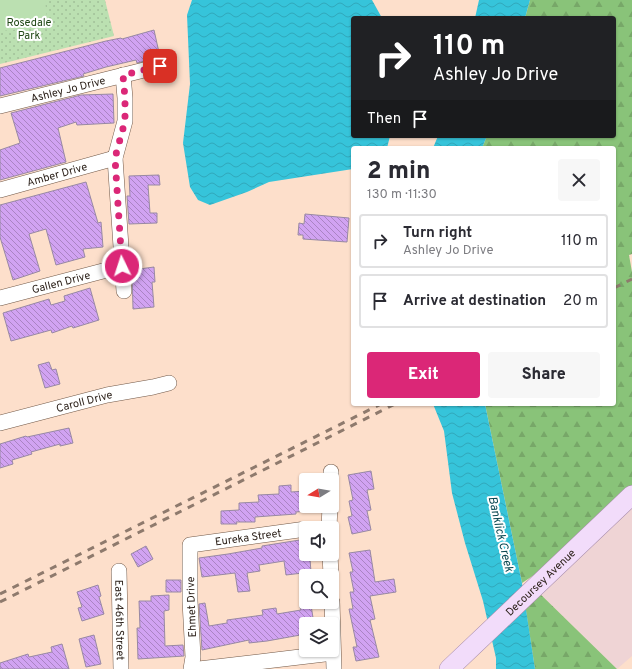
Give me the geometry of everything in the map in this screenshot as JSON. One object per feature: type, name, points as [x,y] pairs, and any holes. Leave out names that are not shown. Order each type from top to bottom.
[{"type":"main road","name":"Decoursey Avenue","points":[[449,669],[632,495]]},
{"type":"street","name":"Ashley Jo Drive","points":[[0,106],[160,66]]},
{"type":"street","points":[[123,75],[125,121],[115,158],[124,291]]},
{"type":"street","name":"Amber Drive","points":[[0,190],[115,158]]},
{"type":"street","name":"Gallen Drive","points":[[0,298],[122,266]]},
{"type":"street","name":"Caroll Drive","points":[[0,423],[107,395],[169,383]]},
{"type":"street","name":"Eureka Street","points":[[190,545],[299,530]]},
{"type":"street","name":"Ehmet Drive","points":[[190,545],[190,601],[193,657],[191,669]]},
{"type":"street","name":"East 46th Street","points":[[118,571],[121,669]]},
{"type":"street","points":[[199,669],[299,656]]},
{"type":"street","points":[[333,657],[334,669]]},
{"type":"shaded area","points":[[632,495],[632,656],[617,669],[534,588]]},
{"type":"green space","name":"Rosedale Park","points":[[0,0],[105,0],[114,36],[0,64]]},
{"type":"green space","points":[[0,0],[45,0],[48,27],[0,31]]},
{"type":"green space","points":[[530,0],[632,0],[632,254],[629,255],[632,272],[632,495],[578,546],[522,583],[485,406],[616,406],[616,146],[483,146],[486,138],[616,138],[616,16],[526,16]]},
{"type":"green space","points":[[534,588],[617,669],[535,669],[524,598]]},
{"type":"water","points":[[192,0],[372,0],[381,16],[351,16],[351,138],[390,138],[388,146],[351,146],[351,169],[269,182],[247,192],[210,205],[198,200],[190,187],[183,143],[190,84],[187,15]]},
{"type":"water","points":[[479,0],[530,0],[526,16],[475,16]]},
{"type":"water","points":[[437,138],[486,138],[483,146],[434,146]]},
{"type":"water","name":"Banklick Creek","points":[[434,406],[485,406],[522,583],[535,669],[496,669],[496,658],[483,601],[465,543],[452,493],[444,431]]},
{"type":"building","points":[[154,30],[160,57],[137,63],[136,60],[106,67],[83,74],[84,76],[0,96],[0,68]]},
{"type":"building","points":[[113,94],[114,123],[77,125],[76,122],[58,128],[66,162],[0,180],[0,150],[20,143],[11,113],[81,95]]},
{"type":"building","points":[[159,175],[160,185],[148,185],[150,213],[157,213],[157,223],[129,224],[127,196],[130,196],[129,176]]},
{"type":"building","points":[[86,182],[98,223],[101,222],[103,247],[83,249],[85,257],[56,265],[46,229],[29,234],[40,271],[13,280],[0,237],[0,205]]},
{"type":"building","points":[[305,214],[349,218],[347,242],[303,239],[303,235],[298,235],[299,223],[304,224]]},
{"type":"building","points":[[154,267],[155,282],[152,282],[154,307],[133,309],[132,270]]},
{"type":"building","points":[[90,288],[99,320],[73,328],[72,326],[52,333],[51,330],[11,341],[3,313],[49,299],[51,305],[65,301],[64,296]]},
{"type":"building","points":[[49,362],[52,370],[56,369],[60,384],[45,388],[38,365]]},
{"type":"building","points":[[69,428],[73,443],[60,446],[60,444],[31,452],[32,454],[12,460],[13,464],[0,468],[0,444],[26,436]]},
{"type":"building","points":[[371,471],[374,489],[367,490],[371,510],[367,511],[371,530],[352,534],[348,517],[352,516],[349,501],[353,500],[348,475]]},
{"type":"building","points":[[291,485],[291,492],[299,491],[299,512],[296,512],[296,514],[255,517],[255,522],[221,524],[221,511],[239,510],[239,503],[259,502],[258,495],[279,494],[279,486]]},
{"type":"building","points":[[299,540],[299,561],[310,561],[311,569],[299,569],[299,573],[286,575],[284,561],[259,565],[260,571],[247,573],[250,591],[238,592],[235,573],[202,577],[199,558],[262,548],[262,546]]},
{"type":"building","points":[[146,546],[153,559],[138,567],[131,554]]},
{"type":"building","points":[[370,550],[375,582],[394,579],[396,592],[370,596],[375,619],[370,620],[379,657],[356,661],[353,647],[357,647],[349,609],[353,609],[350,592],[354,592],[350,572],[353,572],[349,553]]},
{"type":"building","points":[[166,580],[181,580],[181,592],[166,592]]},
{"type":"building","points":[[98,585],[101,596],[99,597],[104,614],[82,621],[78,608],[82,607],[77,592]]},
{"type":"building","points":[[169,595],[169,610],[164,611],[165,646],[183,645],[184,656],[138,659],[137,628],[140,628],[139,601],[151,601],[151,596]]},
{"type":"building","points":[[205,603],[209,626],[227,623],[227,620],[263,615],[262,610],[276,608],[277,614],[301,609],[312,609],[313,617],[299,617],[299,635],[249,643],[249,640],[202,650],[199,604]]},
{"type":"building","points":[[94,635],[101,664],[86,667],[79,639]]},
{"type":"building","points":[[62,644],[69,669],[0,669],[0,663],[28,654],[29,657],[52,652],[51,647]]},
{"type":"railway","points":[[616,287],[632,279]]},
{"type":"railway","points":[[0,594],[377,406]]},
{"type":"railway","points":[[0,602],[391,406]]},
{"type":"route","points":[[122,266],[115,158],[125,121],[123,75],[160,66]]}]
